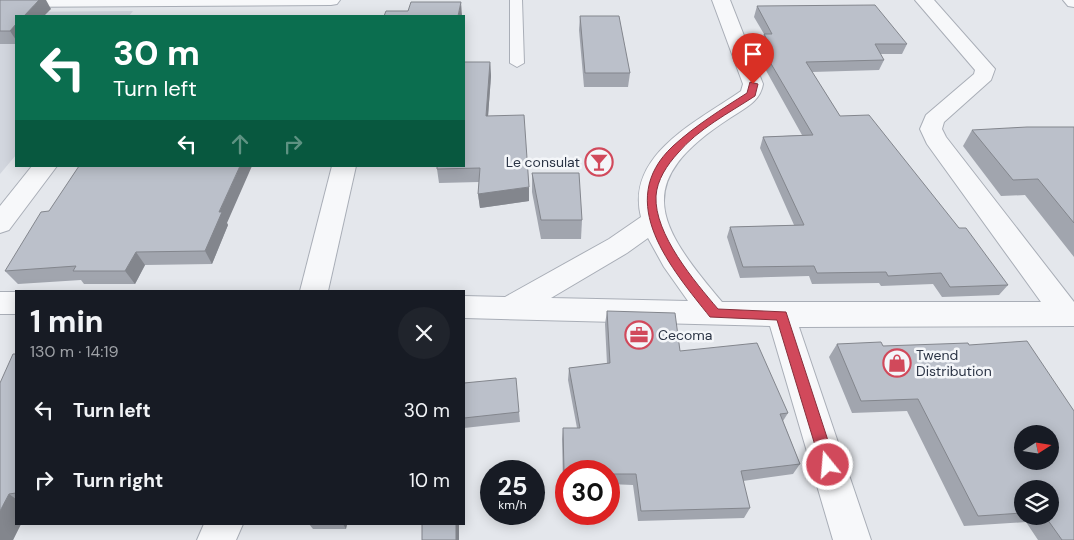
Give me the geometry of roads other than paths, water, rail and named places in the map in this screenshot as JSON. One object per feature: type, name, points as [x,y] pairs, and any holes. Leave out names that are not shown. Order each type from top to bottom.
[{"type":"street","points":[[0,2],[331,0]]},
{"type":"street","points":[[714,0],[726,0]]},
{"type":"street","points":[[714,314],[685,278],[667,249],[655,220],[651,197],[656,175],[675,150],[693,133],[752,94],[753,84],[721,0]]},
{"type":"street","points":[[924,0],[984,69],[984,76],[934,120],[931,129],[935,139],[1069,314]]},
{"type":"street","points":[[160,15],[170,1]]},
{"type":"street","points":[[0,224],[44,167]]},
{"type":"street","points":[[314,290],[344,167]]},
{"type":"street","points":[[509,308],[618,246],[655,220]]},
{"type":"street","points":[[0,303],[15,303]]},
{"type":"street","points":[[465,306],[782,315],[1069,314]]},
{"type":"street","points":[[782,315],[852,540]]},
{"type":"street","points":[[216,540],[224,525]]},
{"type":"lane","points":[[516,0],[516,63]]},
{"type":"place","name":"Le consulat","points":[[599,162]]},
{"type":"place","name":"Cecoma","points":[[639,335]]},
{"type":"place","name":"Twend Distribution","points":[[897,363]]}]
